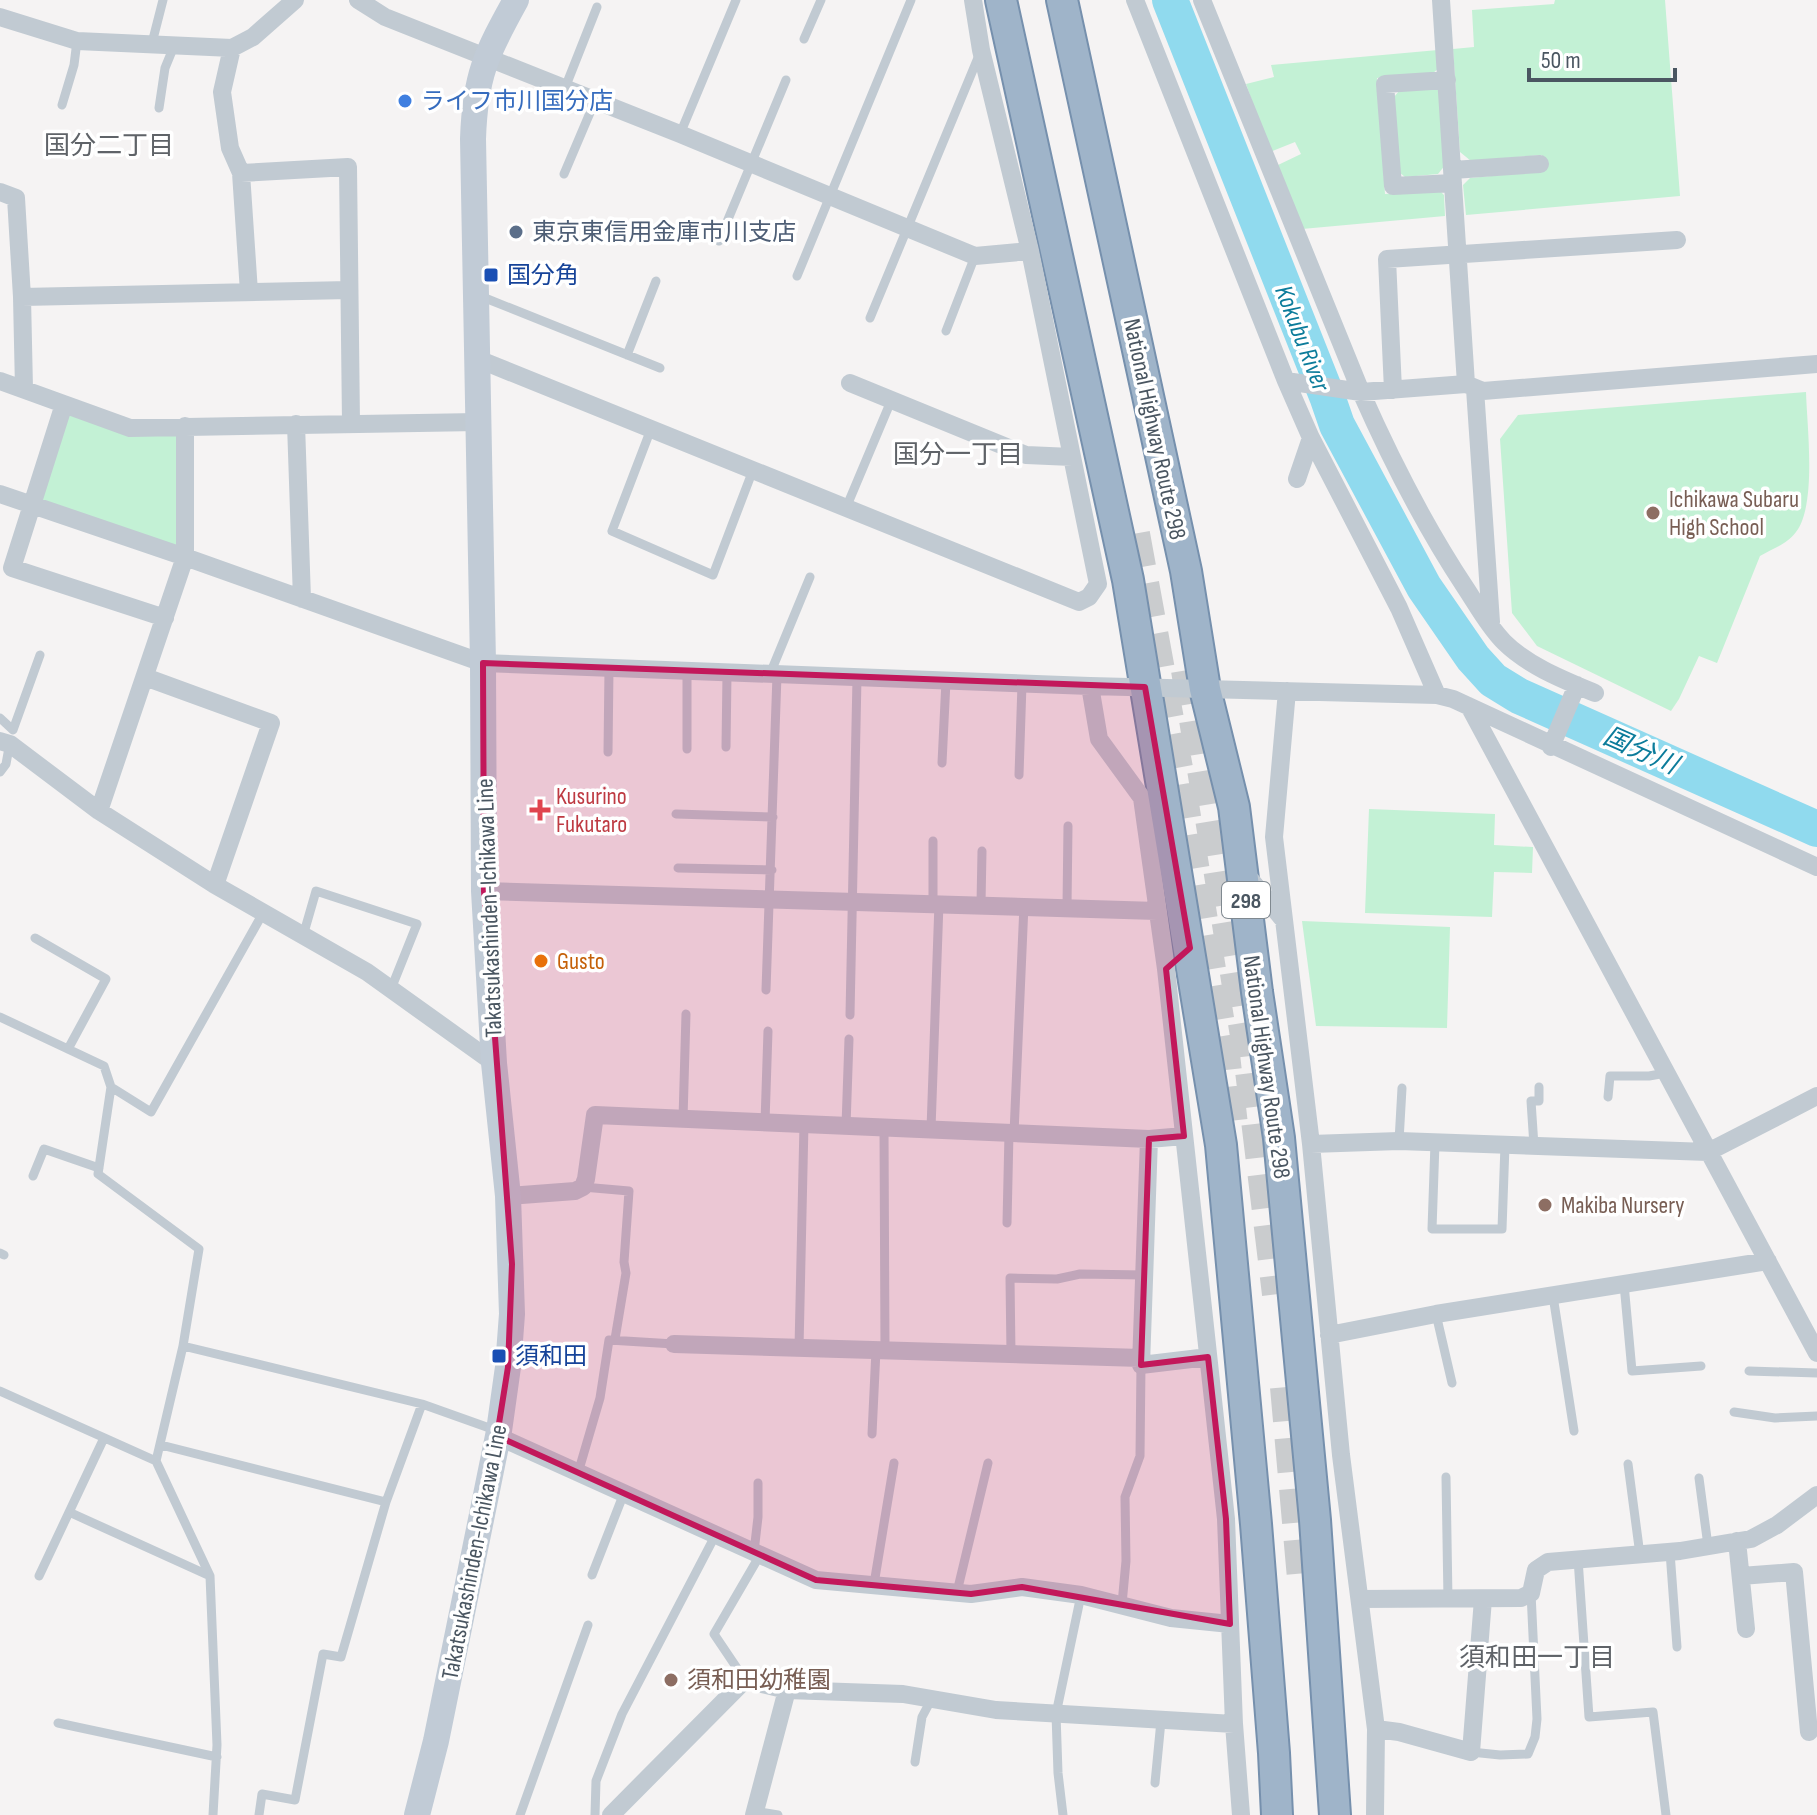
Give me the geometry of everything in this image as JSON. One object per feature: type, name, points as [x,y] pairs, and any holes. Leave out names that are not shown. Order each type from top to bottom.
[{"type":"highway","points":[[1001,0],[1128,580],[1221,1145],[1256,1524],[1277,1815]]},
{"type":"highway","name":"National Highway Route 298","points":[[1062,0],[1186,571],[1205,689],[1234,807],[1279,1138],[1305,1416],[1335,1815]]},
{"type":"main road","name":"Takatsukashinden-Ichikawa Line","points":[[417,1815],[436,1741],[498,1434],[512,1314],[508,1196],[494,1063],[484,891],[473,127],[478,80],[486,56],[516,0]]},
{"type":"street","points":[[0,17],[77,41],[232,48],[253,37],[295,0]]},
{"type":"street","points":[[358,0],[385,17],[975,256],[1030,251]]},
{"type":"street","points":[[478,359],[1079,602],[1089,597],[1098,584],[1030,251],[981,50],[973,0]]},
{"type":"street","points":[[1135,0],[1292,382],[1311,438],[1399,608],[1437,695]]},
{"type":"street","points":[[1202,0],[1356,391],[1421,516],[1505,644],[1575,690],[1595,693]]},
{"type":"street","points":[[1441,0],[1458,253],[1491,626]]},
{"type":"street","points":[[232,48],[222,92],[230,148],[241,173],[249,292]]},
{"type":"street","points":[[1447,80],[1385,84],[1393,186],[1540,164]]},
{"type":"street","points":[[241,173],[348,167],[351,423]]},
{"type":"street","points":[[0,192],[16,198],[24,389]]},
{"type":"street","points":[[1393,390],[1387,259],[1677,240]]},
{"type":"street","points":[[22,297],[349,290]]},
{"type":"street","points":[[1292,382],[1356,391],[1470,387],[1483,391],[1817,364]]},
{"type":"street","points":[[0,381],[130,428],[478,422]]},
{"type":"street","points":[[850,383],[1026,455],[1072,457]]},
{"type":"street","points":[[64,404],[12,568],[165,618]]},
{"type":"street","points":[[296,424],[302,599]]},
{"type":"street","points":[[99,811],[185,557],[185,426]]},
{"type":"street","points":[[1297,479],[1311,438]]},
{"type":"street","points":[[0,494],[483,663],[1022,684],[1437,695],[1553,743],[1817,867]]},
{"type":"street","points":[[145,677],[271,723],[215,885]]},
{"type":"street","points":[[1090,686],[1099,739],[1142,798],[1166,969],[1226,1519],[1241,1815]]},
{"type":"street","points":[[1553,743],[1575,690]]},
{"type":"street","points":[[1287,691],[1274,837],[1311,1144],[1331,1358],[1376,1729],[1375,1815]]},
{"type":"street","points":[[1469,706],[1817,1353]]},
{"type":"street","points":[[8,738],[99,811],[215,885],[367,972],[494,1063]]},
{"type":"street","points":[[1242,870],[1284,920]]},
{"type":"street","points":[[484,891],[1157,911]]},
{"type":"street","points":[[1166,969],[1190,948]]},
{"type":"street","points":[[1311,1144],[1399,1141],[1708,1152],[1817,1096]]},
{"type":"street","points":[[508,1196],[575,1191],[583,1187],[595,1115],[1149,1139],[1184,1136]]},
{"type":"street","points":[[1141,1361],[1149,1139]]},
{"type":"street","points":[[1329,1335],[1436,1314],[1768,1261]]},
{"type":"street","points":[[674,1344],[1141,1361],[1208,1357]]},
{"type":"street","points":[[1305,1416],[1331,1358]]},
{"type":"street","points":[[498,1434],[816,1580],[971,1594],[1022,1587],[1081,1595],[1171,1618],[1230,1624]]},
{"type":"street","points":[[1361,1599],[1521,1598],[1531,1593],[1536,1570],[1541,1565],[1670,1552],[1751,1539],[1777,1525],[1817,1495]]},
{"type":"street","points":[[1737,1541],[1746,1629]]},
{"type":"street","points":[[1741,1576],[1794,1572],[1809,1732]]},
{"type":"street","points":[[1376,1729],[1399,1732],[1471,1752],[1483,1599]]},
{"type":"street","points":[[611,1815],[745,1680],[787,1690],[903,1694],[996,1710],[1234,1724]]},
{"type":"street","points":[[755,1813],[787,1690]]},
{"type":"lane","points":[[152,43],[163,0]]},
{"type":"lane","points":[[680,134],[736,0]]},
{"type":"lane","points":[[804,39],[821,0]]},
{"type":"lane","points":[[797,276],[911,0]]},
{"type":"lane","points":[[565,88],[597,7]]},
{"type":"lane","points":[[62,105],[74,65],[77,41]]},
{"type":"lane","points":[[159,108],[165,68],[175,45]]},
{"type":"lane","points":[[870,318],[981,50]]},
{"type":"lane","points":[[719,241],[786,80]]},
{"type":"lane","points":[[564,174],[595,101]]},
{"type":"lane","points":[[946,331],[975,256]]},
{"type":"lane","points":[[627,355],[656,281]]},
{"type":"lane","points":[[477,294],[660,368]]},
{"type":"lane","points":[[846,508],[891,401]]},
{"type":"lane","points":[[651,429],[612,531],[713,575],[753,470]]},
{"type":"lane","points":[[766,990],[772,870],[773,675],[810,577]]},
{"type":"lane","points":[[0,772],[6,764],[8,738],[40,655]]},
{"type":"lane","points":[[608,752],[609,669]]},
{"type":"lane","points":[[687,672],[687,749]]},
{"type":"lane","points":[[726,747],[727,674]]},
{"type":"lane","points":[[850,1015],[857,678]]},
{"type":"lane","points":[[942,763],[946,681]]},
{"type":"lane","points":[[1019,775],[1022,684]]},
{"type":"lane","points":[[0,718],[8,738]]},
{"type":"lane","points":[[676,814],[773,817]]},
{"type":"lane","points":[[1067,906],[1068,826]]},
{"type":"lane","points":[[931,1129],[936,903],[933,841]]},
{"type":"lane","points":[[981,904],[982,851]]},
{"type":"lane","points":[[678,868],[772,870]]},
{"type":"lane","points":[[303,936],[316,891],[417,924],[391,989]]},
{"type":"lane","points":[[1007,1223],[1024,905]]},
{"type":"lane","points":[[111,1087],[151,1112],[263,913]]},
{"type":"lane","points":[[35,938],[106,979],[68,1049]]},
{"type":"lane","points":[[683,1119],[686,1014]]},
{"type":"lane","points":[[0,1017],[104,1066],[111,1087],[98,1174],[199,1249],[183,1346],[156,1461]]},
{"type":"lane","points":[[765,1122],[768,1031]]},
{"type":"lane","points":[[846,1126],[849,1039]]},
{"type":"lane","points":[[1608,1097],[1610,1076],[1666,1073]]},
{"type":"lane","points":[[1534,1146],[1531,1101],[1539,1101],[1539,1087]]},
{"type":"lane","points":[[1399,1141],[1402,1088]]},
{"type":"lane","points":[[799,1348],[804,1124]]},
{"type":"lane","points":[[872,1434],[881,1350],[884,1127]]},
{"type":"lane","points":[[1435,1143],[1432,1229],[1502,1229],[1505,1145]]},
{"type":"lane","points":[[33,1176],[44,1149],[99,1168]]},
{"type":"lane","points":[[583,1187],[629,1191],[624,1262],[626,1273],[615,1339]]},
{"type":"lane","points":[[1011,1354],[1010,1278],[1057,1279],[1080,1274],[1144,1275]]},
{"type":"lane","points":[[1624,1284],[1632,1371],[1701,1366]]},
{"type":"lane","points":[[1553,1296],[1574,1431]]},
{"type":"lane","points":[[1436,1314],[1452,1383]]},
{"type":"lane","points":[[578,1473],[600,1398],[609,1340],[674,1344]]},
{"type":"lane","points":[[183,1346],[422,1404],[498,1434]]},
{"type":"lane","points":[[1122,1604],[1126,1561],[1125,1497],[1140,1456],[1141,1361]]},
{"type":"lane","points":[[1749,1371],[1817,1373]]},
{"type":"lane","points":[[0,1391],[156,1461],[210,1576],[217,1757],[213,1815]]},
{"type":"lane","points":[[259,1815],[262,1794],[295,1800],[323,1654],[341,1657],[386,1502],[422,1404]]},
{"type":"lane","points":[[1734,1412],[1775,1418],[1817,1416]]},
{"type":"lane","points":[[39,1576],[104,1438]]},
{"type":"lane","points":[[161,1445],[386,1502]]},
{"type":"lane","points":[[874,1584],[894,1463]]},
{"type":"lane","points":[[957,1592],[988,1463]]},
{"type":"lane","points":[[1628,1464],[1640,1555]]},
{"type":"lane","points":[[1446,1477],[1448,1600]]},
{"type":"lane","points":[[1699,1478],[1708,1546]]},
{"type":"lane","points":[[745,1680],[714,1634],[757,1554],[758,1483]]},
{"type":"lane","points":[[592,1575],[624,1493]]},
{"type":"lane","points":[[69,1512],[210,1576]]},
{"type":"lane","points":[[595,1815],[596,1781],[622,1714],[716,1534]]},
{"type":"lane","points":[[1670,1552],[1677,1647]]},
{"type":"lane","points":[[1578,1559],[1589,1717],[1653,1712],[1666,1815]]},
{"type":"lane","points":[[1471,1752],[1528,1754],[1535,1737],[1537,1719],[1531,1593]]},
{"type":"lane","points":[[1063,1815],[1056,1714],[1081,1595]]},
{"type":"lane","points":[[520,1815],[588,1625]]},
{"type":"lane","points":[[915,1762],[922,1717],[931,1700]]},
{"type":"lane","points":[[1155,1783],[1161,1721]]},
{"type":"lane","points":[[58,1723],[217,1757]]},
{"type":"lane","points":[[755,1813],[778,1815]]},
{"type":"highlighted area","points":[[483,663],[1145,687],[1190,948],[1166,969],[1184,1136],[1149,1139],[1141,1365],[1208,1357],[1226,1519],[1230,1624],[1022,1587],[971,1594],[816,1580],[497,1436],[508,1367],[512,1264],[484,891]]},
{"type":"green space","points":[[1555,0],[1665,0],[1680,196],[1466,215],[1463,185],[1470,178],[1544,171],[1542,155],[1471,161],[1460,152],[1453,49],[1474,47],[1472,10],[1554,4]]},
{"type":"green space","points":[[1438,50],[1439,68],[1433,73],[1377,78],[1385,194],[1439,190],[1444,195],[1445,216],[1302,229],[1278,165],[1301,154],[1295,142],[1270,152],[1246,84],[1274,77],[1271,65]]},
{"type":"green space","points":[[1437,87],[1446,164],[1438,174],[1405,177],[1399,172],[1394,97],[1400,90]]},
{"type":"green space","name":"Ichikawa Subaru High School","points":[[1806,392],[1809,485],[1802,520],[1788,540],[1760,556],[1717,663],[1699,656],[1671,711],[1537,646],[1512,613],[1500,439],[1518,415]]},
{"type":"green space","points":[[68,415],[178,433],[178,546],[40,500]]},
{"type":"green space","points":[[1369,809],[1495,814],[1494,845],[1533,847],[1532,873],[1494,872],[1492,917],[1365,913]]},
{"type":"green space","points":[[1302,921],[1450,927],[1447,1028],[1316,1026]]},
{"type":"waterway","name":"Kokubu River","points":[[1170,0],[1337,425],[1424,587],[1473,658],[1493,680],[1519,696],[1817,829]]},
{"type":"tunnel","points":[[1133,534],[1177,774],[1223,1055],[1231,1125]]},
{"type":"tunnel","points":[[1188,670],[1250,1054],[1279,1294]]},
{"type":"tunnel","points":[[1287,1387],[1305,1589]]},
{"type":"place","name":"ライフ市川国分店","points":[[405,101]]},
{"type":"place","name":"東京東信用金庫市川支店","points":[[516,232]]},
{"type":"place","name":"国分角","points":[[491,275]]},
{"type":"place","name":"Ichikawa Subaru High School","points":[[1653,513]]},
{"type":"place","name":"Kusurino Fukutaro","points":[[540,810]]},
{"type":"place","name":"Gusto","points":[[541,961]]},
{"type":"place","name":"Makiba Nursery","points":[[1545,1205]]},
{"type":"place","name":"須和田","points":[[499,1356]]},
{"type":"place","name":"須和田幼稚園","points":[[671,1680]]},
{"type":"district","name":"国分二丁目","points":[[109,145]]},
{"type":"district","name":"国分一丁目","points":[[958,454]]},
{"type":"district","name":"須和田一丁目","points":[[1537,1657]]},
{"type":"water label","name":"国分川","points":[[1641,750]]}]
